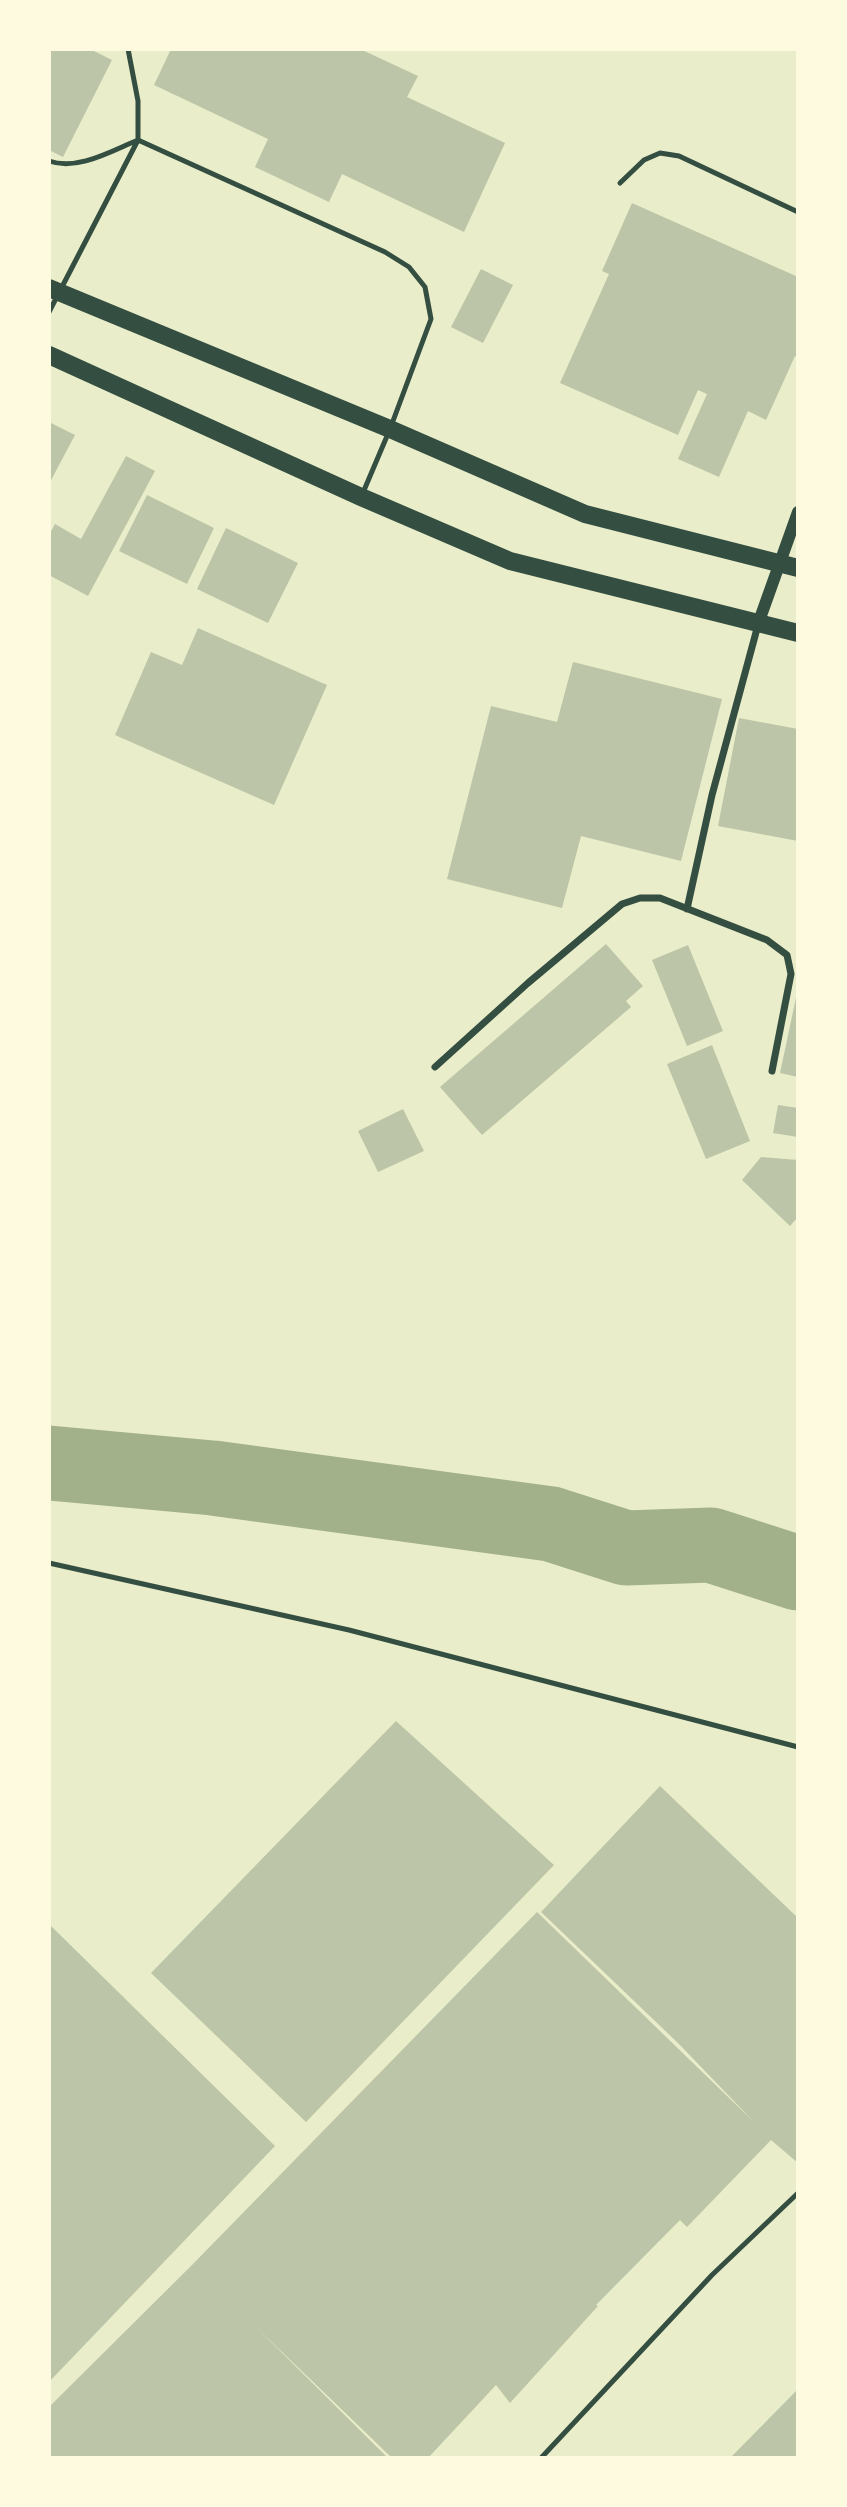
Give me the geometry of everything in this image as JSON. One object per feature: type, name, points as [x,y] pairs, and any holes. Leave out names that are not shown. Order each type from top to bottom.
[{"type":"main road","points":[[54,290],[390,429],[585,514],[798,568]]},
{"type":"main road","points":[[49,355],[361,497],[510,561],[798,633]]},
{"type":"street","points":[[687,909],[712,795],[758,624],[798,512]]},
{"type":"street","points":[[435,1067],[528,983],[622,904],[640,898],[660,898],[767,940],[787,955],[790,974],[772,1071]]},
{"type":"lane","points":[[49,312],[54,290],[138,140],[138,101],[128,49]]},
{"type":"lane","points":[[49,160],[59,164],[86,161],[138,140],[385,252],[409,267],[425,287],[431,319],[390,429],[361,497]]},
{"type":"lane","points":[[620,183],[644,160],[660,153],[679,156],[798,212]]},
{"type":"lane","points":[[49,1563],[349,1630],[798,1747]]},
{"type":"lane","points":[[541,2458],[712,2275],[798,2193]]},
{"type":"building","points":[[49,49],[90,49],[112,60],[63,157],[49,150]]},
{"type":"building","points":[[171,49],[360,49],[418,76],[407,97],[505,143],[464,232],[342,174],[329,202],[255,167],[268,139],[154,85]]},
{"type":"building","points":[[632,203],[798,277],[798,358],[795,356],[766,420],[748,411],[719,477],[678,459],[707,394],[698,390],[678,435],[560,383],[609,274],[602,271]]},
{"type":"building","points":[[481,269],[513,285],[483,343],[451,327]]},
{"type":"building","points":[[49,422],[75,435],[49,484]]},
{"type":"building","points":[[126,456],[155,471],[88,596],[49,575],[49,535],[55,524],[81,539]]},
{"type":"building","points":[[147,495],[214,528],[187,584],[119,551]]},
{"type":"building","points":[[226,528],[298,563],[268,623],[197,589]]},
{"type":"building","points":[[198,628],[327,685],[274,805],[115,735],[151,652],[182,665]]},
{"type":"building","points":[[573,662],[722,699],[681,861],[581,836],[562,908],[447,879],[491,706],[557,722]]},
{"type":"building","points":[[739,718],[798,729],[798,841],[718,826]]},
{"type":"building","points":[[606,944],[643,986],[626,1001],[631,1007],[482,1135],[440,1087]]},
{"type":"building","points":[[688,945],[723,1031],[687,1046],[652,960]]},
{"type":"building","points":[[798,993],[798,1077],[780,1073]]},
{"type":"building","points":[[712,1045],[750,1141],[706,1159],[667,1064]]},
{"type":"building","points":[[778,1105],[798,1108],[798,1137],[773,1133]]},
{"type":"building","points":[[403,1109],[424,1151],[378,1172],[358,1131]]},
{"type":"building","points":[[761,1157],[798,1160],[798,1217],[790,1226],[742,1180]]},
{"type":"building","points":[[396,1721],[554,1865],[306,2122],[151,1973]]},
{"type":"building","points":[[660,1786],[797,1917],[798,1915],[798,2163],[771,2140],[687,2227],[680,2220],[596,2305],[598,2306],[510,2403],[496,2385],[428,2458],[392,2458],[254,2325],[388,2458],[49,2458],[49,2407],[192,2265],[537,1912],[754,2122],[678,2043],[541,1912]]},
{"type":"building","points":[[49,1924],[275,2146],[49,2382]]},
{"type":"building","points":[[798,2389],[798,2458],[730,2458],[742,2446]]},
{"type":"waterway","points":[[49,1463],[213,1478],[551,1524],[626,1548],[711,1545],[798,1573]]}]
